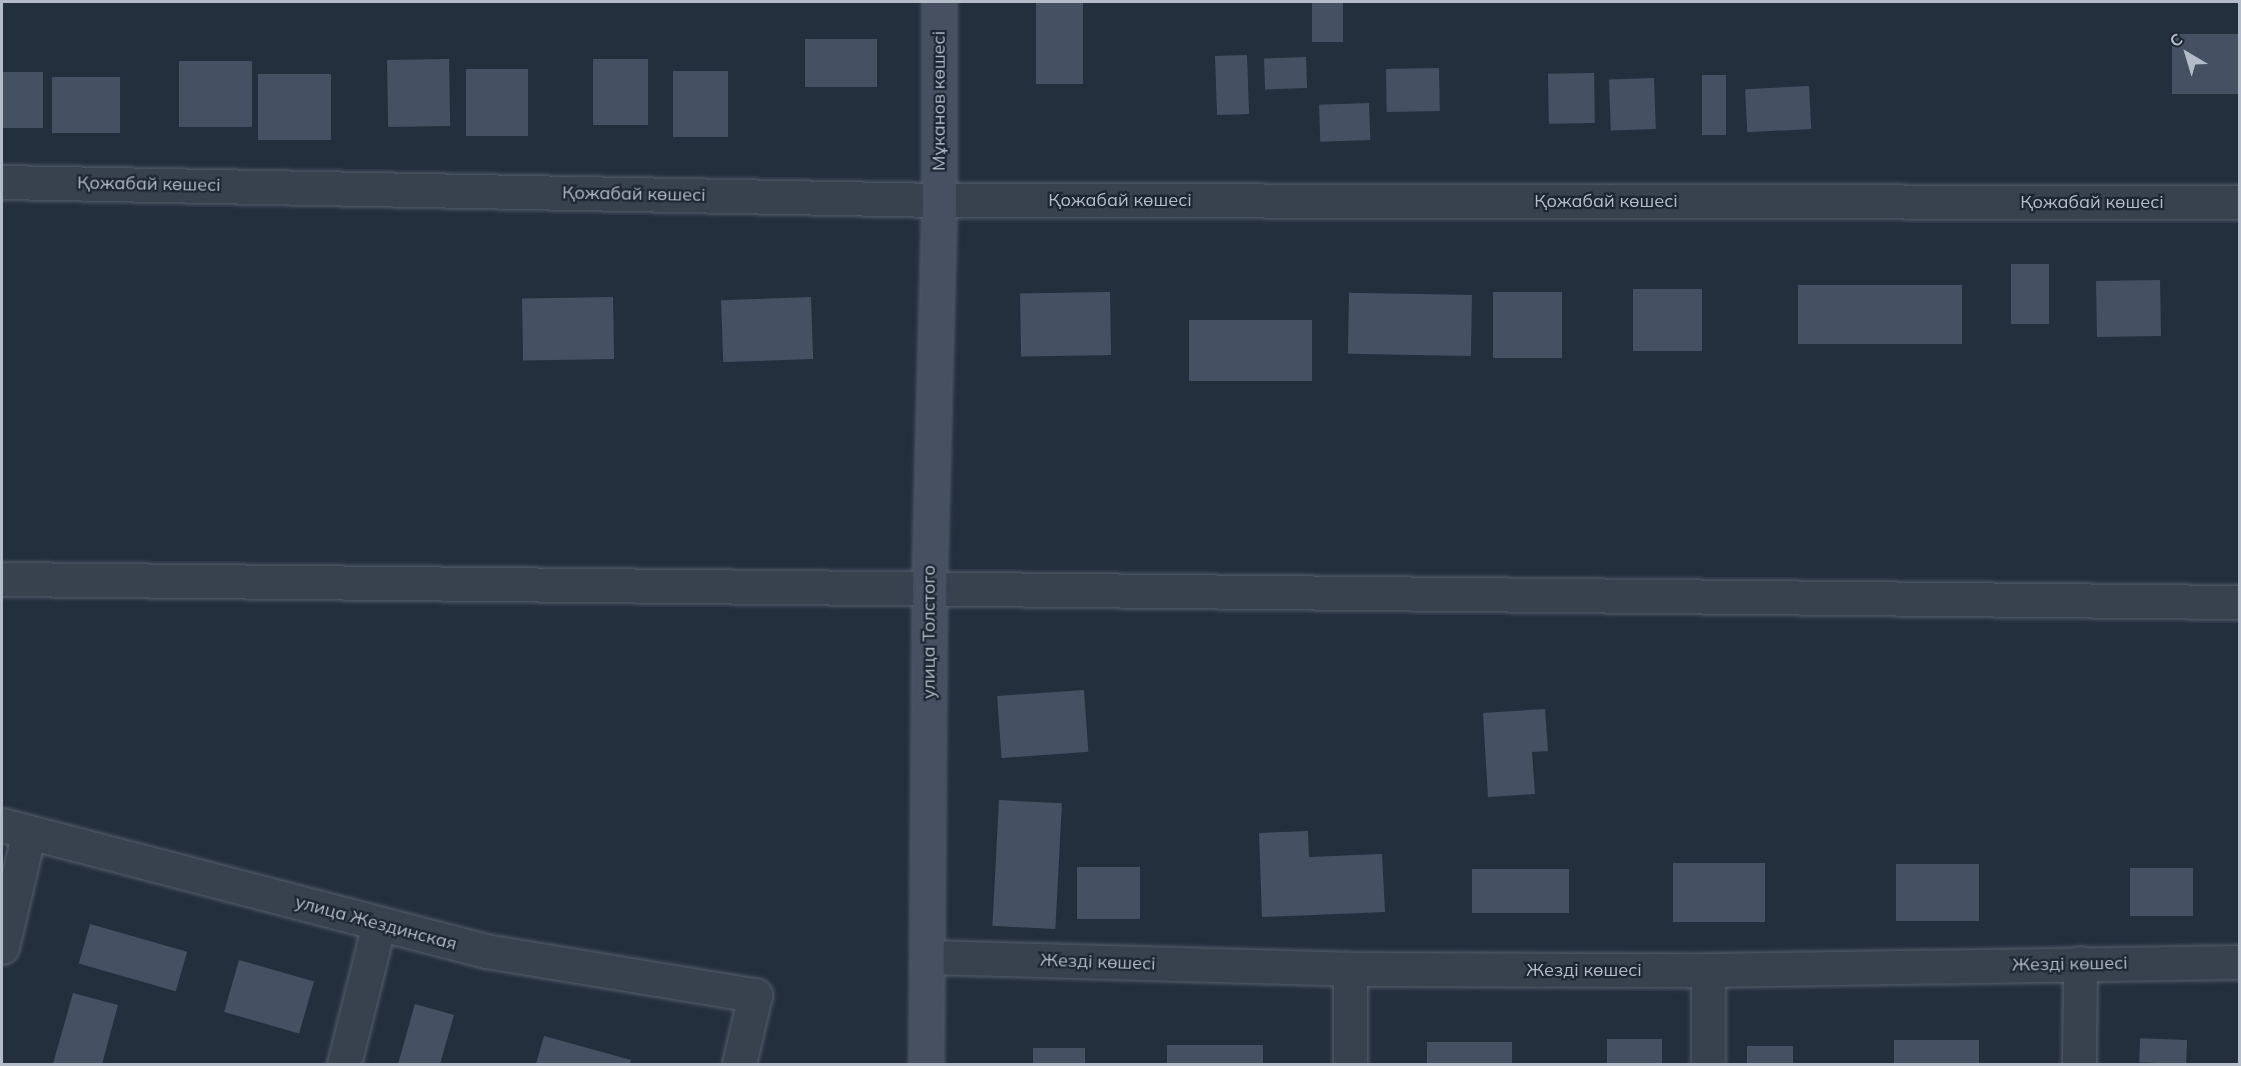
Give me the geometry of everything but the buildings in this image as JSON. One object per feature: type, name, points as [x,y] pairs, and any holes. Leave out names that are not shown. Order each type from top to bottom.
[{"type":"street","name":"Мұканов көшесі","points":[[939,2],[939,200]]},
{"type":"street","name":"Қожабай көшесі","points":[[2,182],[939,200],[2240,202]]},
{"type":"street","name":"улица Толстого","points":[[926,1065],[929,957],[929,588],[939,200]]},
{"type":"street","points":[[2,579],[2240,602]]},
{"type":"street","points":[[2,947],[15,828]]},
{"type":"street","name":"улица Жездинская","points":[[15,828],[485,951],[755,995],[739,1065]]},
{"type":"street","points":[[344,1065],[379,924]]},
{"type":"street","name":"Жезді көшесі","points":[[929,957],[1350,969],[1708,970],[2240,962]]},
{"type":"street","points":[[2079,1065],[2080,963]]},
{"type":"street","points":[[1350,969],[1350,1065]]},
{"type":"street","points":[[1708,970],[1708,1065]]}]
